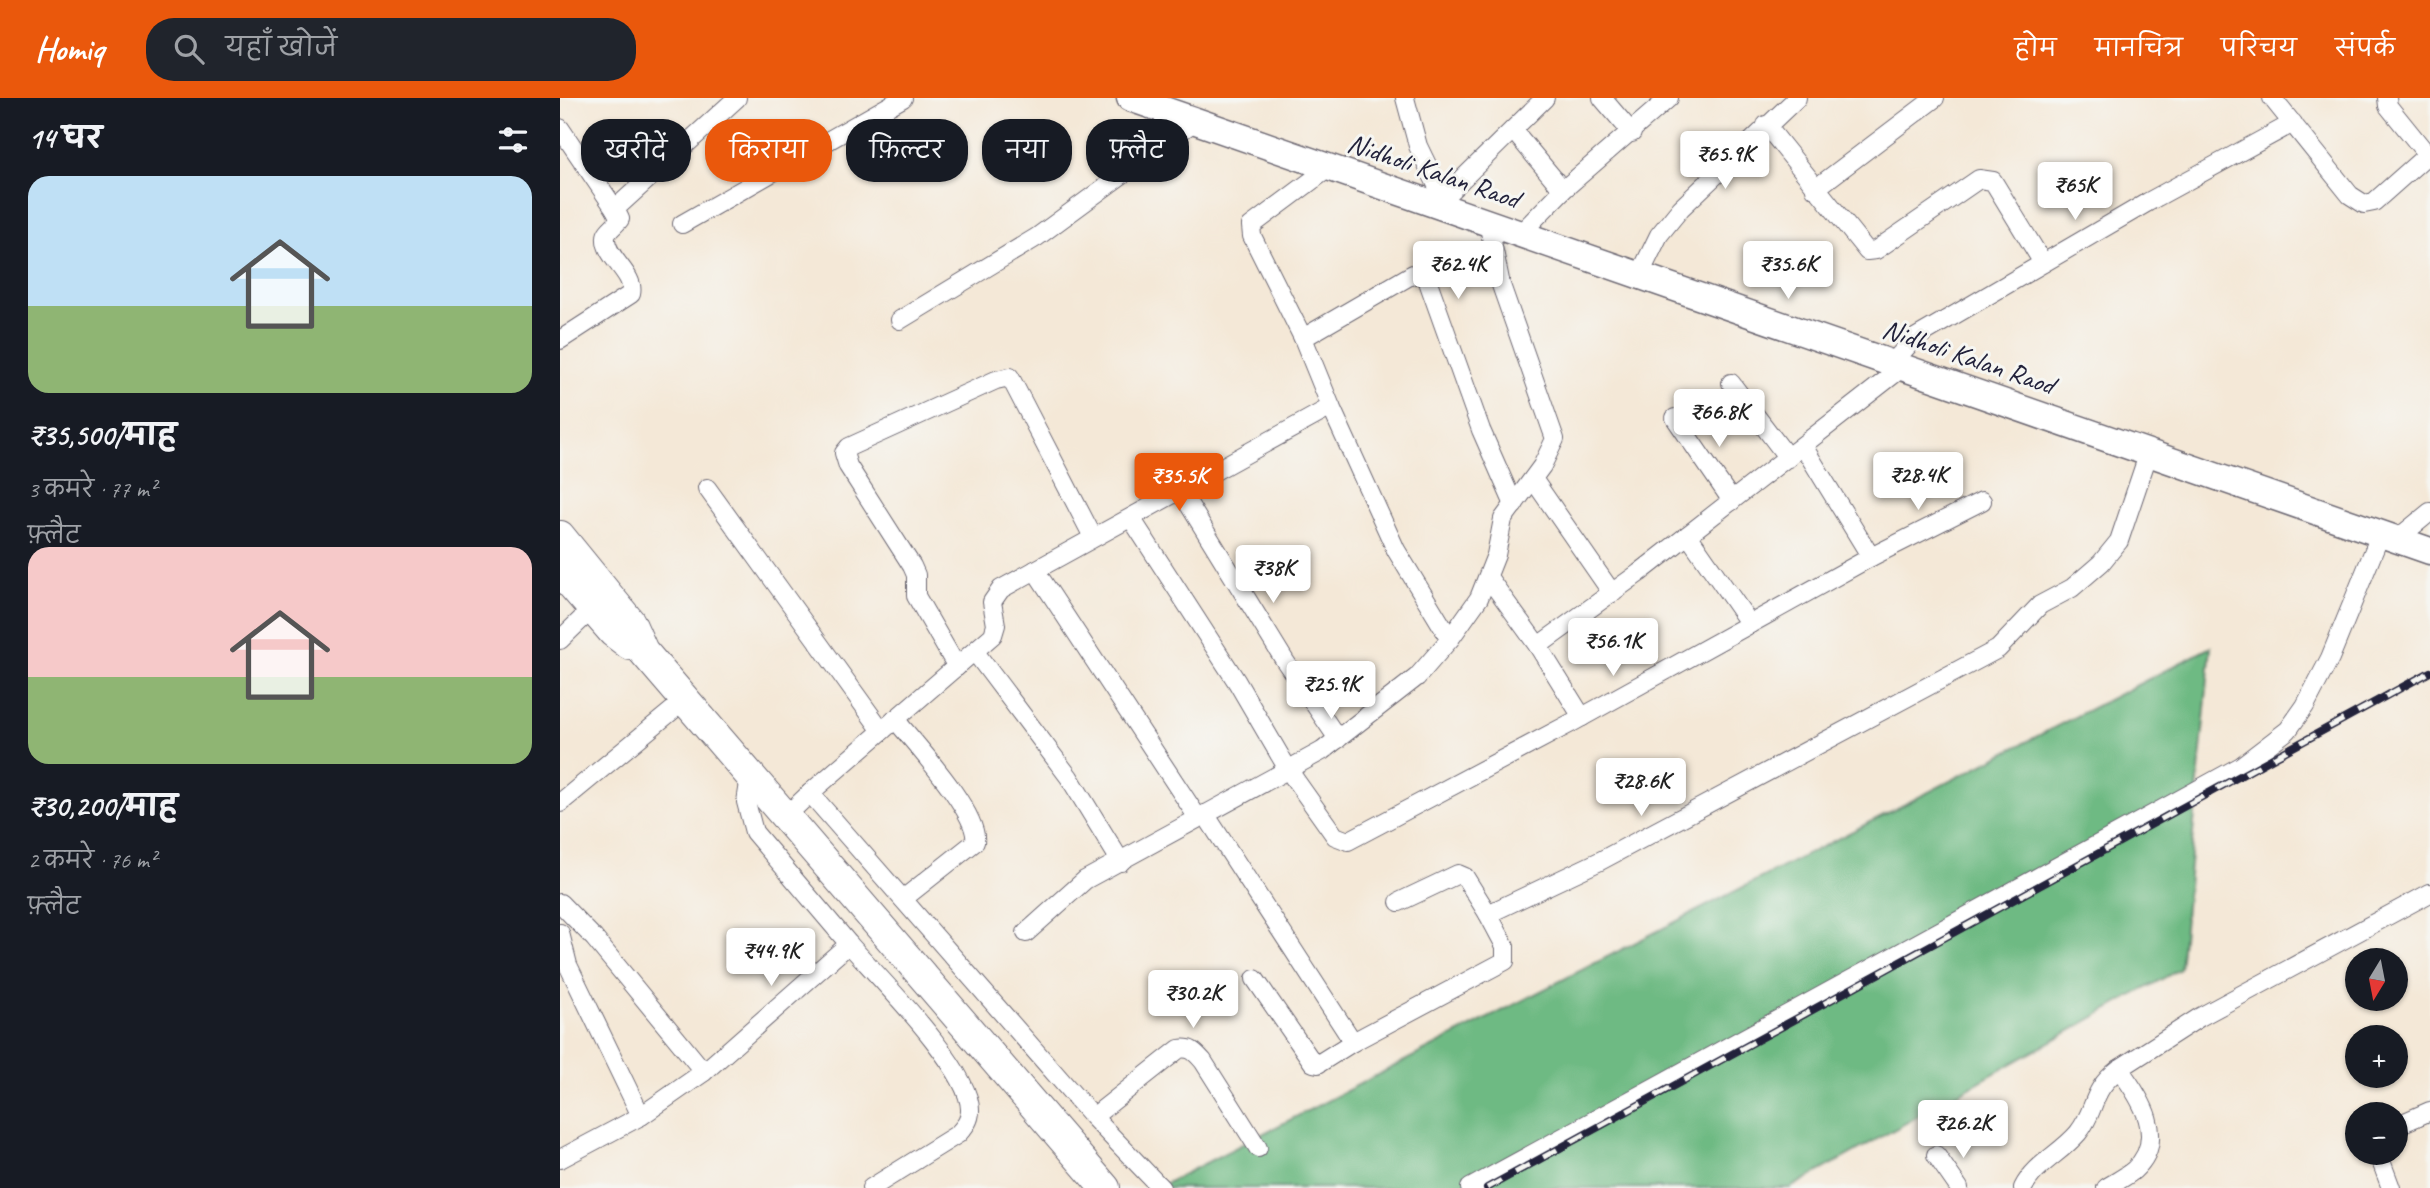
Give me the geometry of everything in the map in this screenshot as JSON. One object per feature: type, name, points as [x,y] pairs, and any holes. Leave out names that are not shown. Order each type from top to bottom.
[{"type":"main road","points":[[560,536],[630,622],[643,651],[1105,1188]]},
{"type":"main road","points":[[560,571],[613,632],[643,651]]},
{"type":"street","points":[[615,209],[737,98]]},
{"type":"street","points":[[682,224],[903,98]]},
{"type":"street","name":"Nidholi Kalan Raod","points":[[1130,98],[1330,167],[1446,203],[1488,222],[2430,551]]},
{"type":"street","points":[[1406,98],[1418,146],[1446,203],[1545,98]]},
{"type":"street","points":[[1602,98],[1632,133]]},
{"type":"street","points":[[1521,233],[1563,190],[1632,133],[1669,98]]},
{"type":"street","points":[[1640,274],[1659,235],[1681,208],[1797,98]]},
{"type":"street","points":[[1815,189],[1936,98]]},
{"type":"street","points":[[2272,98],[2350,195],[2364,204],[2374,202],[2429,157],[2388,106],[2386,98]]},
{"type":"street","points":[[900,320],[1037,237],[1195,121]]},
{"type":"street","points":[[1538,646],[1612,593],[1803,446],[1898,365],[1914,338],[2292,123]]},
{"type":"street","points":[[1766,125],[1863,248],[1872,252],[1979,179],[1987,178],[1993,181],[2043,263]]},
{"type":"street","points":[[560,128],[620,219],[607,233],[606,241],[631,284],[631,295],[560,340]]},
{"type":"street","points":[[1513,130],[1563,190]]},
{"type":"street","points":[[1330,167],[1251,226],[1252,236],[1303,338],[1396,550],[1450,639]]},
{"type":"street","points":[[1026,933],[1085,880],[1289,771],[1338,739],[1417,677],[1450,639],[1479,598],[1499,546],[1503,519],[1533,478],[1555,439],[1502,285],[1488,222]]},
{"type":"street","points":[[1303,338],[1413,274],[1426,276],[1451,337],[1481,430],[1514,505]]},
{"type":"street","points":[[957,667],[916,596],[916,575],[912,566],[848,466],[844,453],[849,447],[996,380],[1010,377],[1093,537]]},
{"type":"street","points":[[1731,383],[1788,458]]},
{"type":"street","points":[[784,818],[993,635],[996,625],[992,602],[1001,589],[1331,407]]},
{"type":"street","points":[[1675,418],[1732,501]]},
{"type":"street","points":[[1803,446],[1871,557]]},
{"type":"street","points":[[1488,914],[1649,836],[1998,649],[2040,605],[2072,588],[2101,563],[2119,541],[2149,453]]},
{"type":"street","points":[[1533,478],[1612,593]]},
{"type":"street","points":[[706,488],[889,725],[958,798],[976,835],[975,842],[903,899]]},
{"type":"street","points":[[1180,490],[1285,661],[1338,739]]},
{"type":"street","points":[[1131,518],[1237,682],[1289,771],[1335,836],[1348,841],[1582,717],[1871,557],[1982,501]]},
{"type":"street","points":[[1471,1188],[2241,766],[2288,730],[2305,706],[2389,536],[2430,512]]},
{"type":"street","points":[[1688,535],[1750,624]]},
{"type":"street","points":[[1035,570],[1353,1042]]},
{"type":"street","points":[[1488,578],[1538,646],[1582,717]]},
{"type":"street","points":[[560,640],[592,609]]},
{"type":"street","points":[[975,652],[1069,777],[1121,862]]},
{"type":"street","points":[[560,803],[685,700]]},
{"type":"street","points":[[750,777],[746,802],[754,832],[928,1032],[959,1079],[970,1109],[968,1121],[958,1134],[871,1188]]},
{"type":"street","points":[[810,793],[1093,1117],[1161,1188]]},
{"type":"street","points":[[1255,979],[1313,1063],[1318,1064],[1353,1042],[1505,961],[1505,946],[1465,877],[1458,874],[1399,902]]},
{"type":"street","points":[[2023,1188],[2029,1174],[2080,1131],[2092,1110],[2098,1089],[2119,1069],[2200,1017],[2430,892]]},
{"type":"street","points":[[560,903],[594,937],[704,1072]]},
{"type":"street","points":[[560,933],[568,965],[641,1116]]},
{"type":"street","points":[[560,1159],[641,1116],[704,1072],[849,944]]},
{"type":"street","points":[[1093,1117],[1179,1049],[1186,1048],[1194,1050],[1203,1062],[1258,1148]]},
{"type":"street","points":[[2106,1188],[2133,1170],[2151,1142],[2151,1128],[2139,1095],[2119,1069]]},
{"type":"street","points":[[2408,1121],[2430,1111]]},
{"type":"street","points":[[1936,1155],[1959,1188]]},
{"type":"street","points":[[2382,1165],[2391,1188]]},
{"type":"green space","points":[[2211,647],[2180,969],[1790,1188],[1157,1188]]},
{"type":"railway","points":[[1487,1188],[2430,672]]}]
